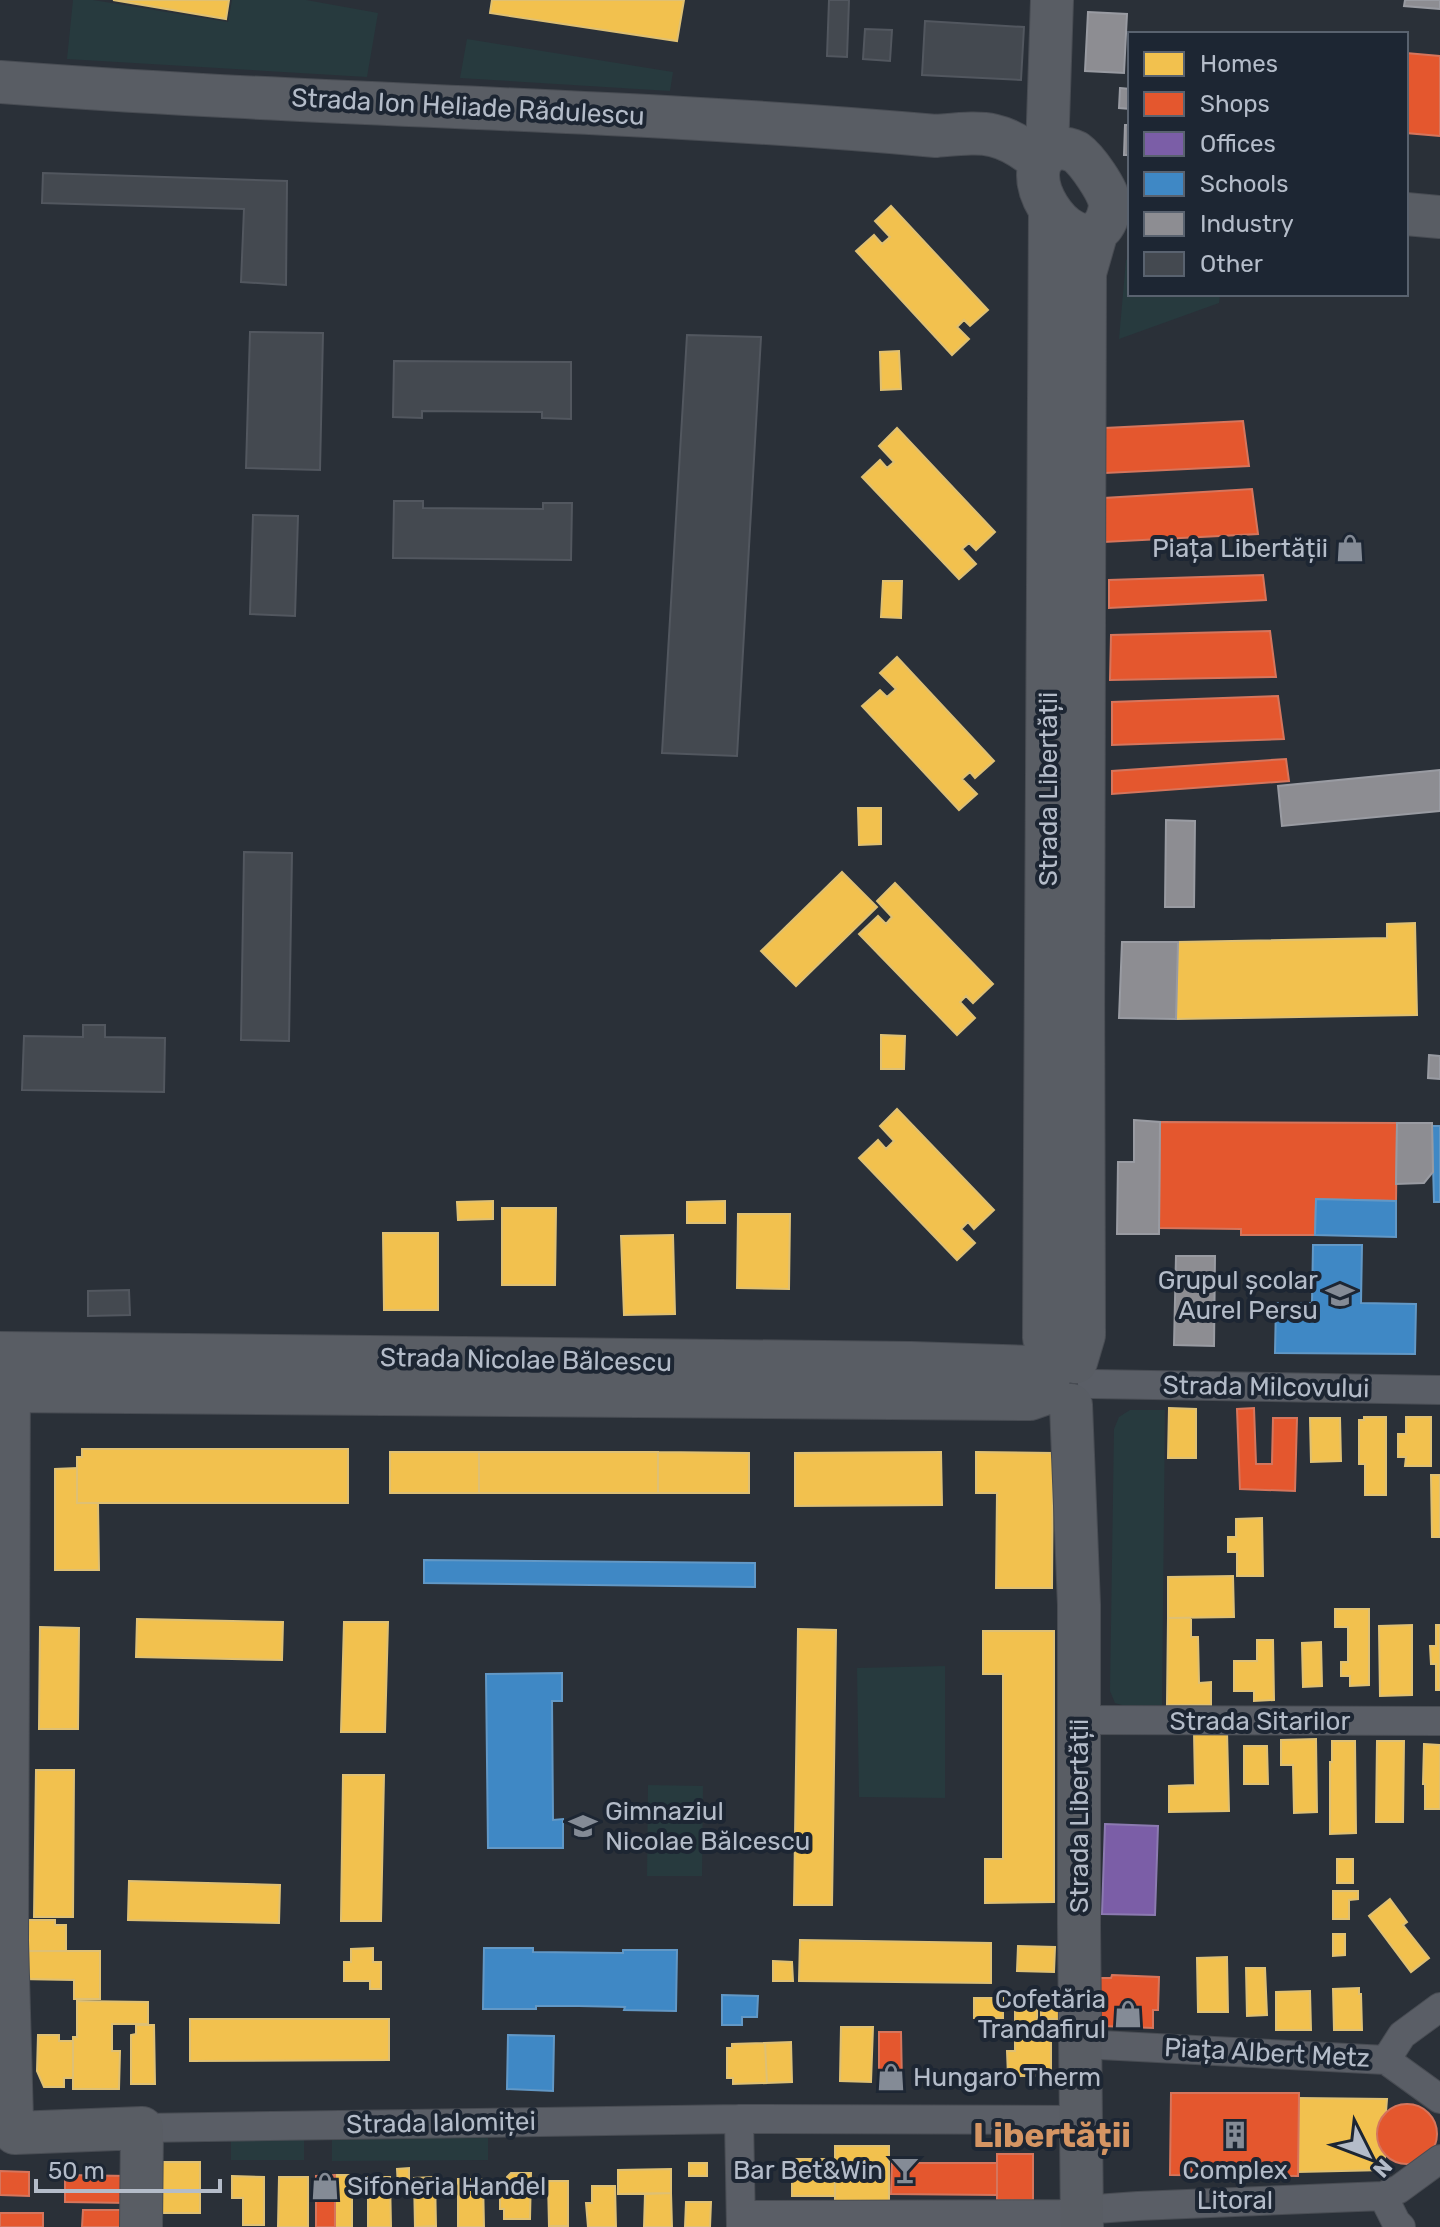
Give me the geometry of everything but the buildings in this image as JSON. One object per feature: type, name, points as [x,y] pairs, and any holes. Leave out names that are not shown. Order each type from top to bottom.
[{"type":"main road","points":[[978,132],[1007,120],[1026,101],[1052,29]]},
{"type":"main road","points":[[1052,29],[1077,163]]},
{"type":"main road","name":"Strada Ion Heliade Rădulescu","points":[[0,82],[428,107],[682,116],[936,136],[978,132],[1077,163]]},
{"type":"main road","name":"Strada Ion Heliade Rădulescu","points":[[936,136],[985,153],[1023,182],[1071,232],[1082,235],[1115,228]]},
{"type":"main road","name":"Strada Libertății","points":[[1066,1380],[1084,1335],[1085,273],[1115,228],[1108,215],[1110,203],[1077,163],[1038,172],[1048,207],[1044,1338],[1066,1380],[1079,1605],[1082,2218]]},
{"type":"main road","points":[[1408,214],[1440,217]]},
{"type":"main road","name":"Strada Nicolae Bălcescu","points":[[5,1372],[772,1379],[1010,1366],[1031,1367],[1066,1380]]},
{"type":"main road","points":[[5,1372],[4,1941],[7,2129],[142,2128],[141,2227]]},
{"type":"street","name":"Strada Milcovului","points":[[1066,1380],[1440,1390]]},
{"type":"street","name":"Strada Sitarilor","points":[[1080,1720],[1440,1721]]},
{"type":"street","points":[[1386,2060],[1402,2035],[1440,2007]]},
{"type":"street","name":"Piața Albert Metz","points":[[1081,2044],[1386,2060],[1440,2099]]},
{"type":"street","points":[[1081,2120],[739,2119],[741,2221],[1062,2214],[1082,2218],[1383,2196],[1399,2189],[1440,2159]]},
{"type":"street","name":"Strada Ialomiței","points":[[142,2128],[739,2119]]},
{"type":"street","points":[[1383,2196],[1401,2227]]},
{"type":"green space","points":[[73,0],[93,0],[228,22],[232,0],[306,0],[378,13],[367,77],[67,59]]},
{"type":"green space","points":[[467,39],[673,72],[670,91],[460,78]]},
{"type":"green space","points":[[1128,258],[1128,296],[1220,296],[1219,303],[1119,339]]},
{"type":"green space","points":[[1130,1410],[1165,1410],[1162,1705],[1125,1706],[1115,1703],[1110,1691],[1114,1429],[1119,1417]]},
{"type":"green space","points":[[945,1666],[945,1798],[859,1797],[857,1668]]},
{"type":"green space","points":[[648,1785],[703,1786],[702,1876],[647,1876]]},
{"type":"green space","points":[[488,2135],[488,2160],[332,2161],[332,2136]]},
{"type":"green space","points":[[231,2136],[304,2136],[304,2160],[231,2160]]},
{"type":"place","name":"Piața Libertății","points":[[1350,548]]},
{"type":"place","name":"Grupul școlar Aurel Persu","points":[[1340,1295]]},
{"type":"place","name":"Gimnaziul Nicolae Bălcescu","points":[[583,1826]]},
{"type":"place","name":"Cofetăria Trandafirul","points":[[1128,2014]]},
{"type":"place","name":"Hungaro Therm","points":[[891,2077]]},
{"type":"place","name":"Complex Litoral","points":[[1235,2135]]},
{"type":"place","name":"Bar Bet&Win","points":[[905,2170]]},
{"type":"place","name":"Sifoneria Handel","points":[[325,2186]]},
{"type":"district","name":"Libertății","points":[[1052,2135]]}]
